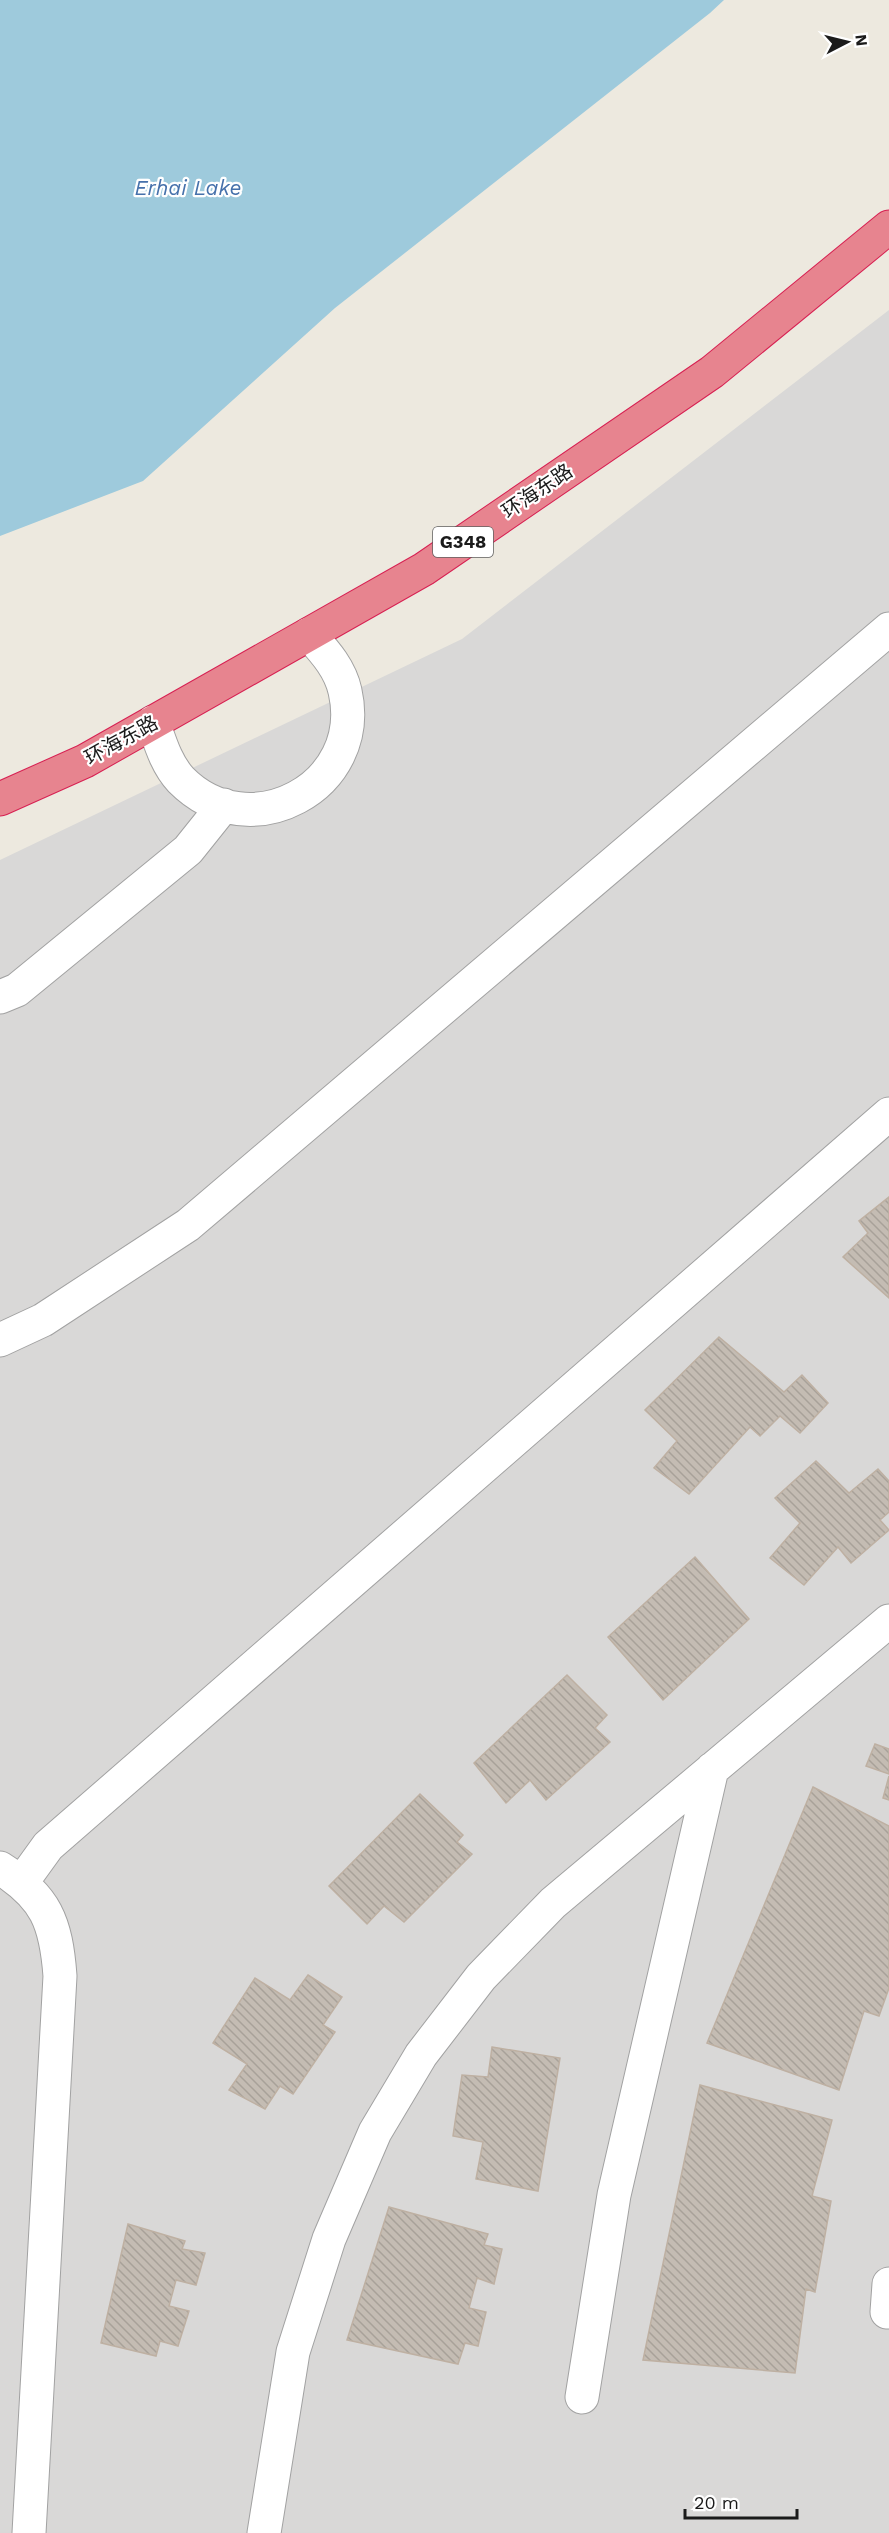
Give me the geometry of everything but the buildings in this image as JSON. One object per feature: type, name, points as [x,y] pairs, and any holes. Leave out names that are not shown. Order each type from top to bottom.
[{"type":"highway","name":"环海东路","points":[[0,799],[85,761],[424,569],[712,372],[889,227]]},
{"type":"street","points":[[0,1340],[43,1320],[188,1226],[889,629]]},
{"type":"street","points":[[153,722],[162,751],[180,779],[206,799],[238,810],[271,808],[302,797],[325,777],[341,751],[348,721],[345,691],[334,663],[309,634]]},
{"type":"street","points":[[0,997],[17,990],[188,850],[224,805]]},
{"type":"street","points":[[29,2533],[60,1976],[58,1941],[45,1908],[11,1875],[48,1846],[889,1114]]},
{"type":"street","points":[[264,2533],[293,2352],[329,2239],[375,2132],[422,2055],[481,1977],[553,1903],[889,1621]]},
{"type":"street","points":[[582,2397],[614,2195],[712,1769]]},
{"type":"shaded area","points":[[889,310],[889,2533],[0,2533],[0,860],[462,639]]},
{"type":"water","name":"Erhai Lake","points":[[0,0],[724,0],[335,308],[143,481],[0,536]]}]
